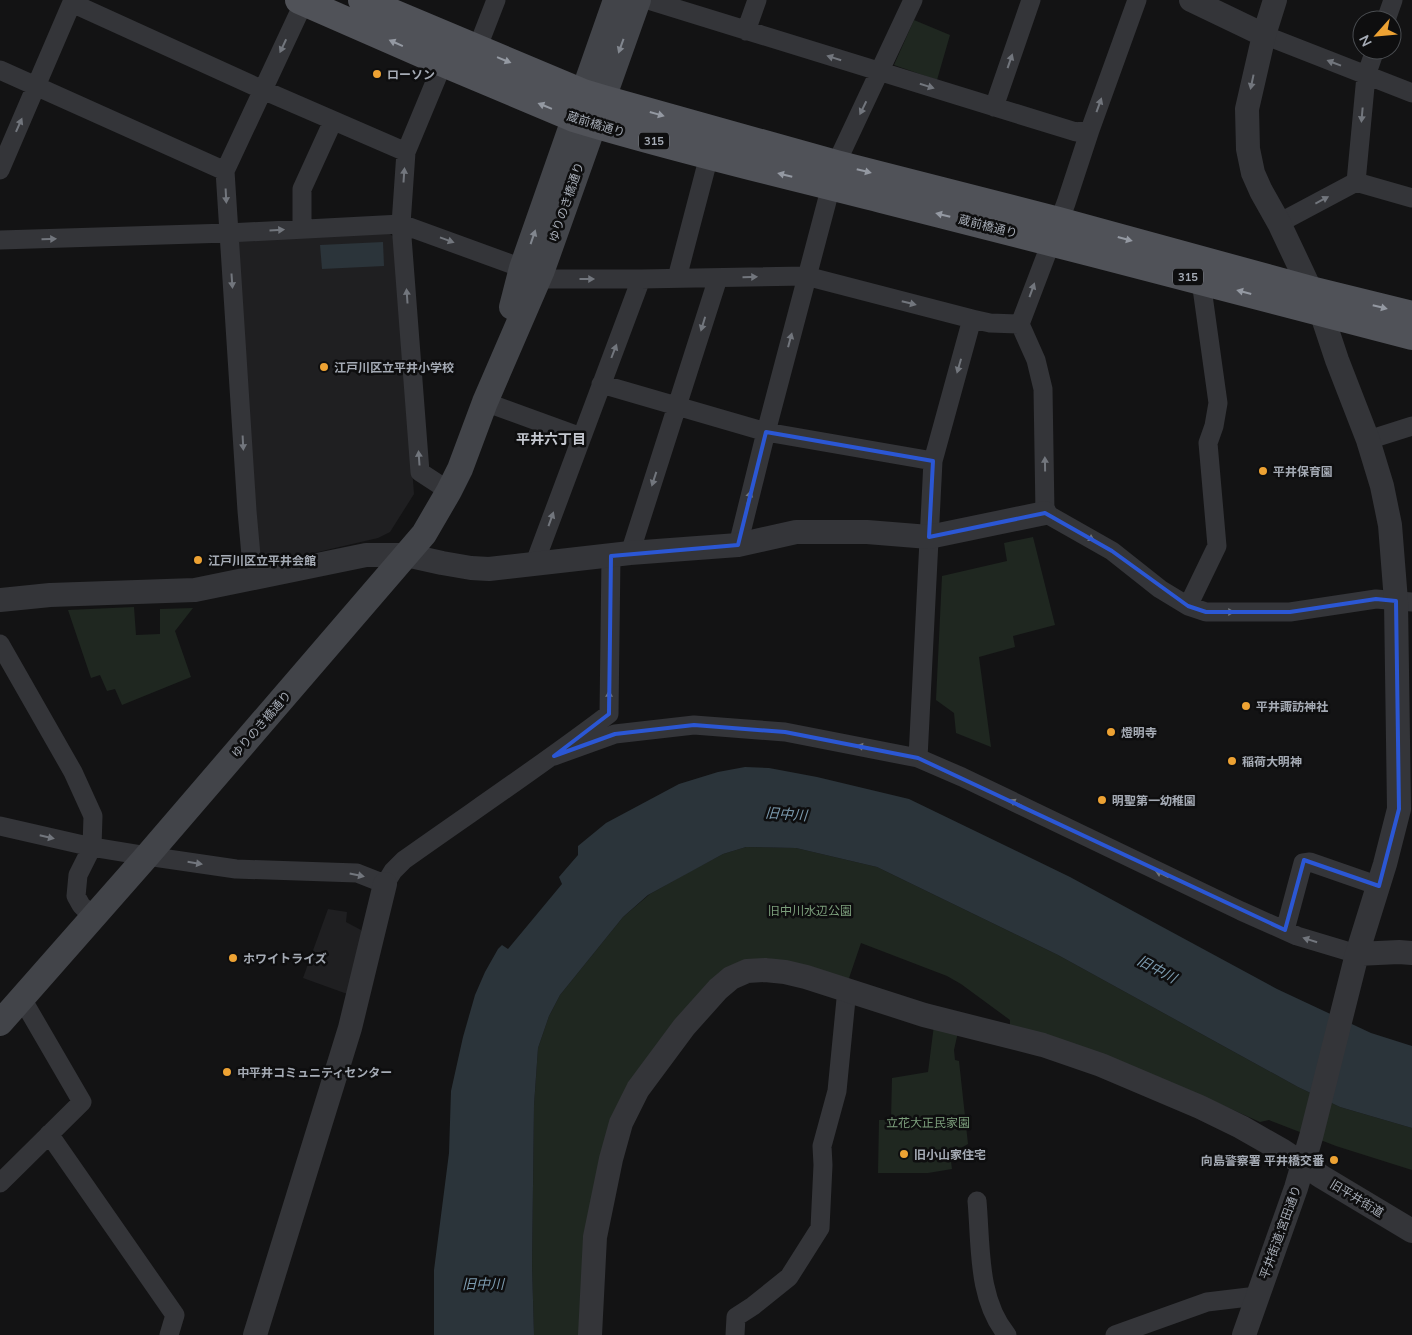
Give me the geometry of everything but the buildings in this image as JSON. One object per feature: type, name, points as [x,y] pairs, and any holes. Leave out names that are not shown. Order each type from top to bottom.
[{"type":"main road","name":"蔵前橋通り","points":[[362,0],[477,49],[589,109],[709,156],[834,175]]},
{"type":"main road","name":"ゆりのき橋通り","points":[[589,109],[616,0]]},
{"type":"main road","name":"ゆりのき橋通り","points":[[0,1023],[147,856],[424,534],[460,469],[589,109],[638,0]]},
{"type":"main road","name":"蔵前橋通り","points":[[301,1],[443,63],[589,109],[834,175],[1068,235]]},
{"type":"main road","name":"315","points":[[1068,235],[1259,276],[1308,302],[1369,324],[1412,336]]},
{"type":"main road","name":"315","points":[[1068,235],[1201,280],[1308,302],[1348,299],[1412,315]]},
{"type":"street","points":[[477,49],[496,0]]},
{"type":"street","points":[[648,0],[1076,132],[1090,130]]},
{"type":"street","points":[[746,31],[756,0]]},
{"type":"street","points":[[738,545],[806,276],[834,175],[913,0]]},
{"type":"street","points":[[994,107],[1031,0]]},
{"type":"street","points":[[1020,324],[1068,235],[1090,130],[1137,0]]},
{"type":"street","points":[[1191,0],[1264,35],[1412,93]]},
{"type":"street","name":"平井街道;宮田通り","points":[[1244,1335],[1314,1129],[1357,954],[1406,810],[1404,602],[1382,486],[1368,440],[1337,360],[1308,302],[1279,223],[1257,182],[1248,149],[1246,109],[1264,35],[1275,0]]},
{"type":"street","points":[[253,578],[225,171],[263,90],[301,1]]},
{"type":"street","points":[[0,170],[73,2],[263,90],[406,152]]},
{"type":"street","points":[[1356,182],[1366,76],[1372,60]]},
{"type":"street","points":[[443,63],[406,152],[401,224],[420,472],[449,491]]},
{"type":"street","points":[[0,70],[225,171]]},
{"type":"street","points":[[302,229],[302,189],[333,121]]},
{"type":"street","points":[[677,278],[709,156]]},
{"type":"street","points":[[1279,223],[1356,182],[1412,198]]},
{"type":"street","points":[[0,240],[228,233],[401,224],[530,273],[641,279],[806,276],[972,319],[997,324],[1020,324]]},
{"type":"street","points":[[255,1335],[350,1028],[385,884],[393,871],[404,860],[530,770],[554,756],[609,714],[621,554],[678,407],[718,278]]},
{"type":"street","points":[[534,565],[641,279]]},
{"type":"street","points":[[1188,606],[1217,546],[1208,442],[1214,426],[1218,403],[1201,280]]},
{"type":"street","points":[[918,758],[933,461],[972,319]]},
{"type":"street","points":[[1020,324],[1036,360],[1043,389],[1046,513]]},
{"type":"street","points":[[601,384],[766,432],[933,461]]},
{"type":"street","points":[[485,402],[582,437]]},
{"type":"street","points":[[1368,440],[1412,426]]},
{"type":"street","points":[[0,600],[50,595],[181,591],[366,555],[406,555],[471,568],[489,569],[621,554],[738,545],[796,532],[866,532],[929,537],[1046,513],[1112,550],[1160,589],[1188,606],[1206,612],[1290,612],[1376,599],[1404,602]]},
{"type":"street","points":[[0,644],[72,772],[93,816],[92,848],[78,875],[76,896],[81,905],[93,917]]},
{"type":"street","points":[[554,756],[616,734],[694,725],[785,732],[918,758],[962,777],[1205,895],[1297,936],[1357,954],[1412,953]]},
{"type":"street","points":[[0,826],[92,848],[236,869],[357,873],[385,884]]},
{"type":"street","points":[[1284,930],[1303,863],[1310,862],[1379,886]]},
{"type":"street","name":"旧平井街道","points":[[590,1335],[596,1237],[610,1159],[621,1123],[638,1089],[700,1008],[731,978],[747,971],[765,970],[792,974],[924,1015],[1043,1045],[1101,1065],[1200,1106],[1284,1151],[1412,1231]]},
{"type":"street","points":[[734,1335],[736,1317],[789,1277],[820,1228],[824,1165],[822,1146],[837,1091],[847,990]]},
{"type":"street","points":[[0,1183],[82,1102],[21,998]]},
{"type":"street","points":[[49,1134],[175,1315],[169,1335]]},
{"type":"street","points":[[977,1200],[983,1278],[994,1317],[1007,1335]]},
{"type":"street","points":[[1115,1335],[1207,1302],[1257,1296]]},
{"type":"highlighted area","points":[[766,432],[933,461],[929,537],[1045,513],[1112,551],[1188,606],[1206,612],[1290,612],[1376,599],[1396,601],[1399,809],[1379,886],[1304,860],[1285,930],[918,758],[785,732],[694,725],[615,734],[554,756],[609,714],[611,556],[738,545]]},
{"type":"shaded area","name":"江戸川区立平井小学校","points":[[386,231],[395,238],[414,494],[390,532],[378,538],[266,564],[259,558],[234,239]]},
{"type":"shaded area","points":[[328,909],[347,912],[346,922],[361,930],[362,956],[350,995],[303,978]]},
{"type":"green space","points":[[914,20],[950,35],[937,80],[894,65]]},
{"type":"green space","points":[[1033,537],[1055,625],[1013,636],[1015,647],[979,657],[991,747],[956,733],[954,713],[936,700],[942,576],[1007,561],[1004,543]]},
{"type":"green space","points":[[134,607],[136,635],[160,634],[160,609],[193,608],[175,631],[191,677],[122,705],[115,689],[107,691],[100,675],[91,678],[68,610]]},
{"type":"green space","name":"旧中川水辺公園","points":[[746,847],[796,848],[877,867],[1058,955],[1298,1087],[1340,1107],[1412,1128],[1412,1170],[1336,1146],[1269,1120],[1260,1122],[1184,1088],[1010,1030],[1010,1020],[961,984],[947,976],[861,943],[848,981],[767,958],[638,1071],[582,1335],[534,1335],[532,1265],[534,1105],[538,1048],[549,1016],[560,995],[623,917],[650,894],[723,854]]},
{"type":"green space","name":"立花大正民家園","points":[[934,1025],[958,1032],[954,1050],[955,1060],[959,1061],[968,1144],[950,1154],[952,1169],[928,1173],[878,1173],[879,1120],[891,1120],[892,1078],[928,1072]]},
{"type":"water","points":[[383,242],[384,266],[322,269],[320,245]]},
{"type":"water","name":"旧中川","points":[[745,767],[769,768],[817,777],[909,799],[1070,877],[1277,989],[1371,1033],[1412,1046],[1412,1128],[1340,1107],[1298,1087],[1058,955],[877,867],[796,848],[746,847],[723,854],[648,895],[623,917],[560,995],[549,1016],[538,1048],[534,1105],[532,1265],[534,1335],[434,1335],[434,1270],[449,1153],[451,1091],[475,995],[485,972],[498,949],[502,945],[508,949],[562,884],[559,877],[578,855],[578,846],[606,823],[679,784],[718,772]]},
{"type":"place","name":"ローソン","points":[[377,74]]},
{"type":"place","name":"江戸川区立平井小学校","points":[[324,367]]},
{"type":"place","name":"平井保育園","points":[[1263,471]]},
{"type":"place","name":"江戸川区立平井会館","points":[[198,560]]},
{"type":"place","name":"平井諏訪神社","points":[[1246,706]]},
{"type":"place","name":"燈明寺","points":[[1111,732]]},
{"type":"place","name":"稲荷大明神","points":[[1232,761]]},
{"type":"place","name":"明聖第一幼稚園","points":[[1102,800]]},
{"type":"place","name":"ホワイトライズ","points":[[233,958]]},
{"type":"place","name":"中平井コミュニティセンター","points":[[227,1072]]},
{"type":"place","name":"旧小山家住宅","points":[[904,1154]]},
{"type":"place","name":"向島警察署 平井橋交番","points":[[1334,1160]]},
{"type":"district","name":"平井六丁目","points":[[551,439]]}]
